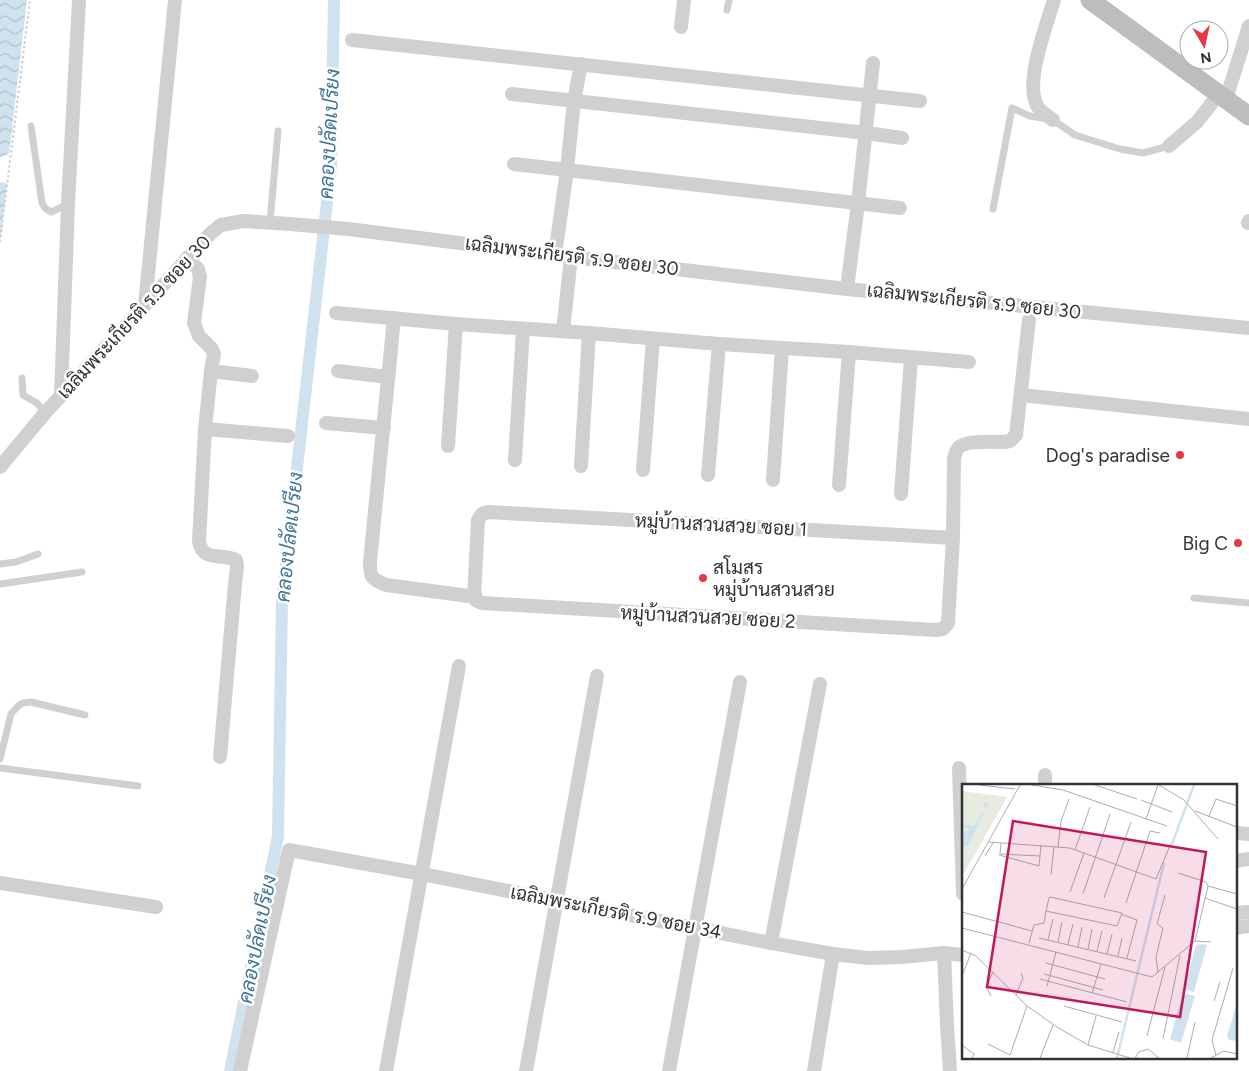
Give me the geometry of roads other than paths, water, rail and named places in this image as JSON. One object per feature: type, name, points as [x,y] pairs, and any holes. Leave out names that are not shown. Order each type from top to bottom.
[{"type":"main road","points":[[1090,0],[1249,116]]},
{"type":"street","points":[[61,396],[68,204],[79,0]]},
{"type":"street","points":[[145,305],[176,0]]},
{"type":"street","points":[[682,27],[684,0]]},
{"type":"street","points":[[1053,120],[1038,107],[1033,91],[1036,60],[1054,0]]},
{"type":"street","points":[[1169,146],[1222,97],[1249,26]]},
{"type":"street","points":[[352,40],[920,101]]},
{"type":"street","points":[[847,288],[873,63]]},
{"type":"street","points":[[555,255],[567,170],[574,101],[581,64]]},
{"type":"street","points":[[512,94],[902,138]]},
{"type":"street","points":[[514,164],[900,208]]},
{"type":"street","name":"เฉลิมพระเกียรติ ร.9 ซอย 30","points":[[0,467],[45,413],[210,233],[221,225],[235,222],[270,222],[348,229],[571,257],[847,288],[1249,328]]},
{"type":"street","points":[[563,331],[571,257]]},
{"type":"street","points":[[187,258],[198,269],[200,277],[194,323],[199,336],[212,349],[214,354],[205,429],[200,548],[203,553],[210,556],[230,557],[236,560],[237,566],[220,757]]},
{"type":"street","points":[[336,313],[456,324],[969,362]]},
{"type":"street","points":[[394,318],[370,574],[373,579],[386,585],[469,596],[475,594]]},
{"type":"street","points":[[953,538],[954,459],[956,451],[960,446],[966,444],[1004,442],[1010,441],[1013,438],[1017,428],[1029,320]]},
{"type":"street","points":[[448,446],[456,324]]},
{"type":"street","points":[[515,460],[523,329]]},
{"type":"street","points":[[581,466],[590,333]]},
{"type":"street","points":[[642,470],[653,339]]},
{"type":"street","points":[[708,475],[718,344]]},
{"type":"street","points":[[773,480],[782,348]]},
{"type":"street","points":[[839,485],[849,352]]},
{"type":"street","points":[[901,494],[911,358]]},
{"type":"street","points":[[211,371],[252,376]]},
{"type":"street","points":[[338,371],[388,377]]},
{"type":"street","points":[[1021,395],[1249,420]]},
{"type":"street","points":[[326,423],[384,428]]},
{"type":"street","points":[[205,429],[288,436]]},
{"type":"street","name":"หมู่บ้านสวนสวย ซอย 1","points":[[475,594],[478,520],[482,514],[488,512],[953,538]]},
{"type":"street","name":"หมู่บ้านสวนสวย ซอย 2","points":[[475,594],[474,598],[482,603],[935,630],[943,629],[948,623],[953,538]]},
{"type":"street","points":[[386,1071],[459,666]]},
{"type":"street","points":[[526,1071],[597,676]]},
{"type":"street","points":[[669,1071],[740,682]]},
{"type":"street","points":[[771,943],[820,684]]},
{"type":"street","points":[[959,768],[962,862]]},
{"type":"street","points":[[1236,833],[1249,834]]},
{"type":"street","name":"เฉลิมพระเกียรติ ร.9 ซอย 34","points":[[240,1071],[289,850],[833,954],[868,958],[944,953],[962,955]]},
{"type":"street","points":[[1236,861],[1249,860]]},
{"type":"street","points":[[0,883],[156,907]]},
{"type":"street","points":[[1236,913],[1249,912]]},
{"type":"street","points":[[1236,928],[1249,926]]},
{"type":"street","name":"เฉลิมพระเกียรติ ร.9 ซอย 34","points":[[944,953],[962,944]]},
{"type":"street","points":[[944,953],[946,1024],[950,1071]]},
{"type":"street","points":[[814,1071],[833,954]]},
{"type":"lane","points":[[728,10],[729,0]]},
{"type":"lane","points":[[993,209],[1012,108],[1030,116],[1053,120],[1075,136],[1120,149],[1143,152],[1169,146]]},
{"type":"lane","points":[[31,126],[42,203],[51,212],[68,204]]},
{"type":"lane","points":[[270,222],[278,131]]},
{"type":"lane","points":[[22,378],[23,395],[37,403],[45,413]]},
{"type":"lane","points":[[0,564],[16,562],[38,554]]},
{"type":"lane","points":[[0,584],[82,572]]},
{"type":"lane","points":[[1194,598],[1249,603]]},
{"type":"lane","points":[[0,759],[11,714],[23,703],[31,702],[85,715]]},
{"type":"lane","points":[[0,768],[138,786]]},
{"type":"water","points":[[0,0],[27,0],[9,154],[0,157]]},
{"type":"water","points":[[0,182],[7,183],[0,240]]},
{"type":"waterway","name":"คลองปลัดเปรียง","points":[[230,1071],[278,836],[282,600],[331,167],[334,0]]},
{"type":"place","name":"Dog's paradise","points":[[1180,455]]},
{"type":"place","name":"Big C","points":[[1238,543]]},
{"type":"place","name":"สโมสร หมู่บ้านสวนสวย","points":[[703,578]]}]
